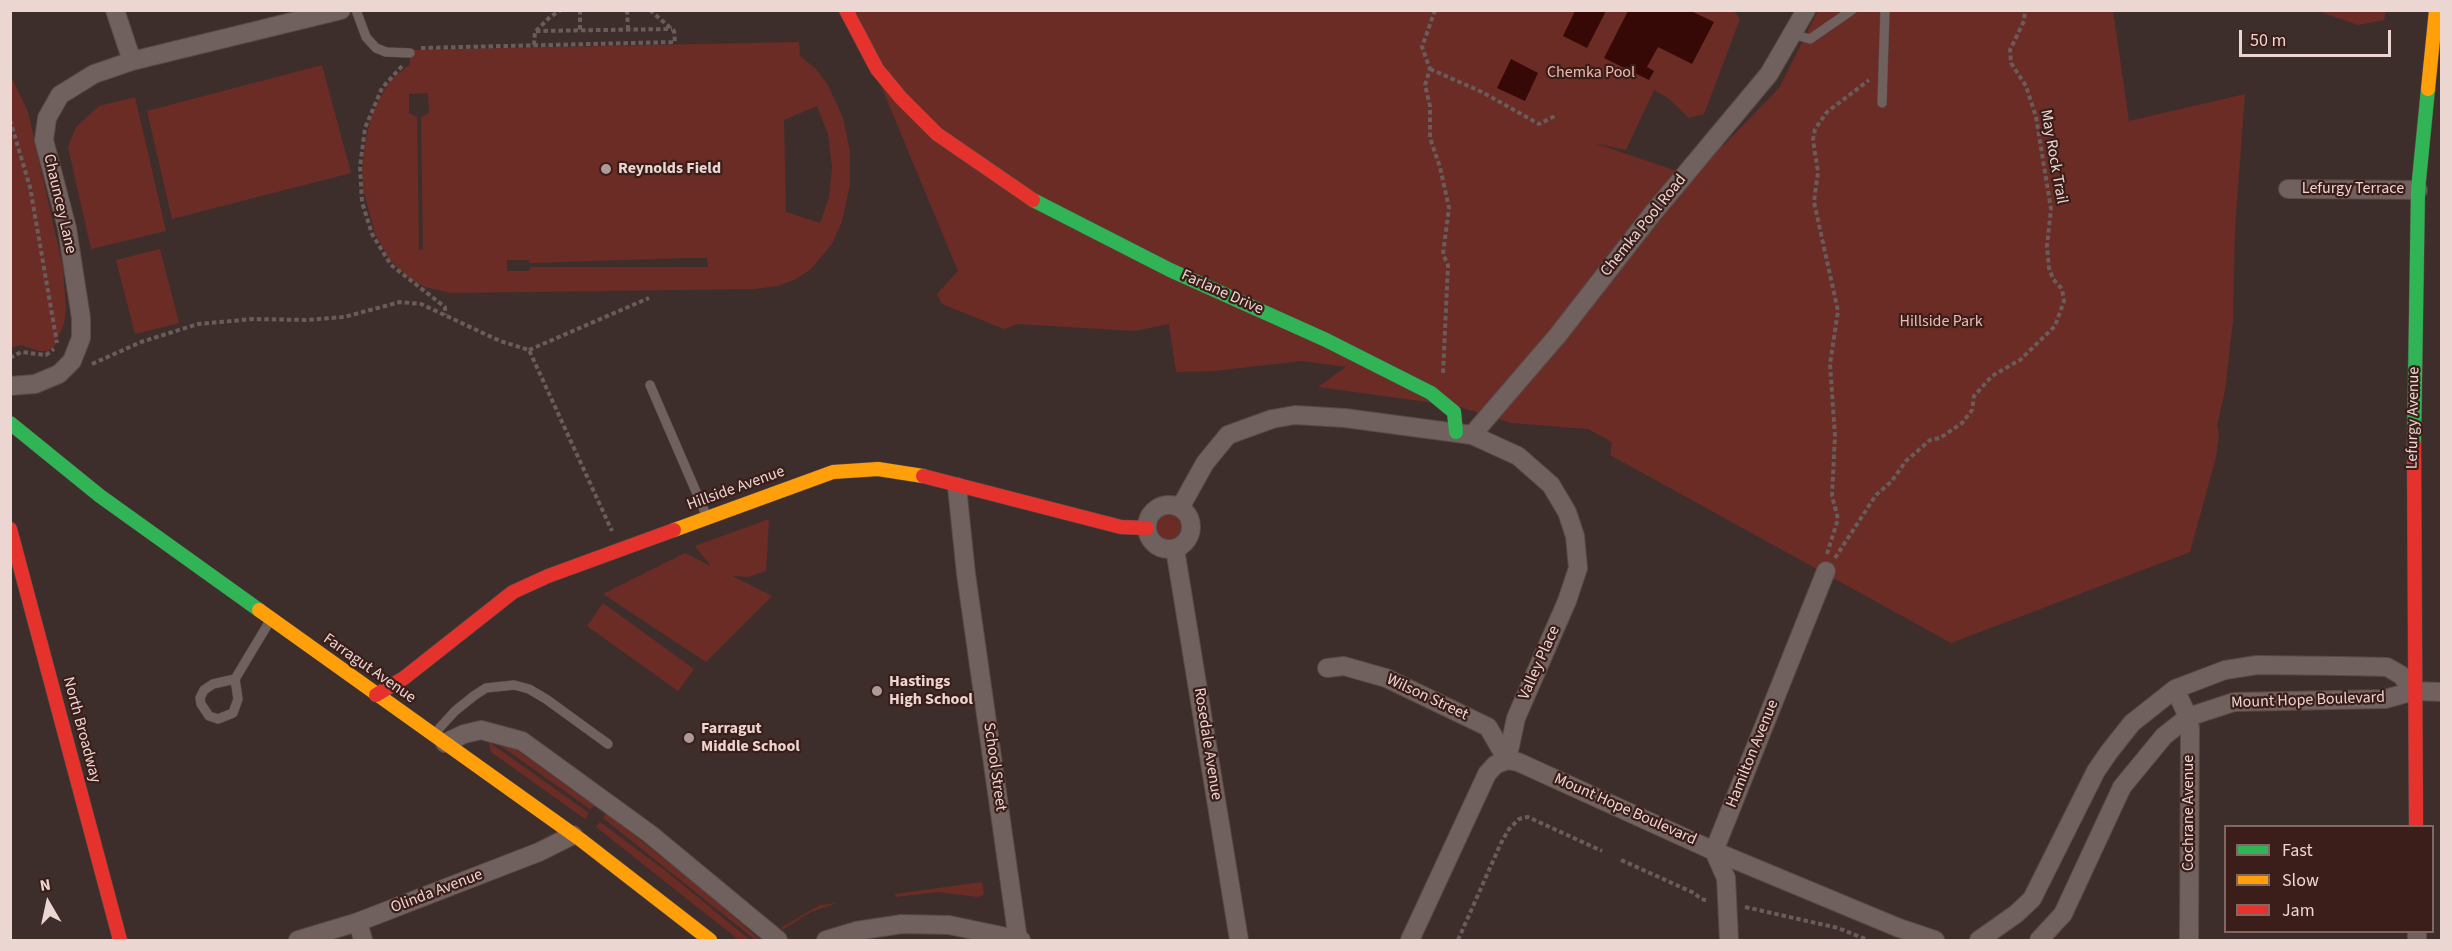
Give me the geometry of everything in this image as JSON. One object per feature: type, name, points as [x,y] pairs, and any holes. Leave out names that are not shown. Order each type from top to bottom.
[{"type":"street","points":[[115,10],[132,61]]},
{"type":"street","name":"Chauncey Lane","points":[[10,386],[35,384],[59,374],[72,361],[81,338],[81,318],[67,228],[46,152],[47,118],[54,104],[70,87],[93,74],[132,61],[341,10]]},
{"type":"street","name":"Farlane Drive","points":[[846,10],[877,69],[901,98],[937,134],[1020,193],[1170,270],[1326,340],[1442,399]]},
{"type":"street","name":"Chemka Pool Road","points":[[1464,433],[1558,334],[1653,213],[1769,74],[1806,10]]},
{"type":"street","name":"Lefurgy Avenue","points":[[2416,825],[2412,531],[2418,190],[2435,78],[2436,10]]},
{"type":"street","name":"Lefurgy Terrace","points":[[2288,189],[2418,190]]},
{"type":"street","points":[[1442,399],[1454,411],[1464,433]]},
{"type":"street","points":[[1180,508],[1204,463],[1228,435],[1272,419],[1295,415],[1345,418],[1464,433]]},
{"type":"street","name":"Farragut Avenue","points":[[10,423],[100,496],[573,835],[710,940]]},
{"type":"street","name":"Valley Place","points":[[1464,433],[1518,456],[1551,485],[1567,512],[1575,536],[1578,568],[1567,601],[1515,718],[1507,760]]},
{"type":"street","name":"Hillside Avenue","points":[[376,695],[404,678],[513,592],[548,576],[815,477],[854,469],[914,474],[1121,527],[1147,528]]},
{"type":"street","name":"School Street","points":[[957,486],[966,574],[1020,940]]},
{"type":"street","points":[[1168,505],[1180,508],[1189,519],[1190,526],[1186,540],[1175,549],[1157,545],[1148,535],[1150,515],[1155,510],[1168,505]]},
{"type":"street","name":"North Broadway","points":[[10,529],[120,940]]},
{"type":"street","name":"Rosedale Avenue","points":[[1175,549],[1239,940]]},
{"type":"street","name":"Hamilton Avenue","points":[[1714,851],[1826,571]]},
{"type":"street","name":"Wilson Street","points":[[1327,668],[1344,666],[1386,678],[1488,727],[1507,760]]},
{"type":"street","name":"Mount Hope Boulevard","points":[[1979,940],[2016,914],[2032,899],[2096,771],[2132,723],[2175,689],[2225,670],[2246,667],[2340,666],[2387,667],[2402,675],[2414,691]]},
{"type":"street","name":"Cochrane Avenue","points":[[2175,689],[2188,717],[2189,940]]},
{"type":"street","name":"Mount Hope Boulevard","points":[[2039,940],[2063,914],[2122,787],[2164,736],[2188,717],[2234,702],[2385,699],[2414,691],[2442,692]]},
{"type":"street","points":[[439,739],[481,730],[522,741],[650,834],[778,940]]},
{"type":"street","points":[[1410,940],[1487,774],[1495,765],[1507,760]]},
{"type":"street","name":"Mount Hope Boulevard","points":[[1507,760],[1518,762],[1714,851],[1899,928],[1935,940]]},
{"type":"street","name":"Olinda Avenue","points":[[298,940],[358,922],[539,852],[573,835]]},
{"type":"street","points":[[1714,851],[1726,878],[1729,940]]},
{"type":"street","points":[[358,922],[363,940]]},
{"type":"street","points":[[826,940],[856,931],[902,924],[948,925],[1020,940]]},
{"type":"lane","points":[[356,10],[366,37],[376,48],[386,52],[409,53]]},
{"type":"lane","points":[[1792,34],[1810,39],[1852,10]]},
{"type":"lane","points":[[1882,103],[1884,10]]},
{"type":"lane","points":[[650,385],[707,517]]},
{"type":"lane","points":[[235,679],[213,684],[204,690],[200,698],[201,704],[209,716],[218,718],[233,713],[238,699],[235,679],[271,619]]},
{"type":"lane","points":[[439,739],[455,711],[475,695],[486,688],[514,685],[529,689],[546,699],[608,744]]},
{"type":"path","points":[[534,45],[535,31],[561,10]]},
{"type":"path","points":[[580,10],[580,31]]},
{"type":"path","points":[[627,10],[628,30]]},
{"type":"path","points":[[445,315],[445,307],[391,265],[372,234],[362,202],[360,167],[365,128],[382,88],[407,62],[408,48],[675,42],[672,29],[650,10]]},
{"type":"path","points":[[1435,10],[1422,47],[1430,69],[1425,85],[1430,106],[1430,138],[1440,167],[1449,208],[1443,254],[1448,265],[1442,399]]},
{"type":"path","name":"May Rock Trail","points":[[1826,571],[1876,495],[1891,482],[1906,461],[1930,440],[1940,438],[1962,423],[1972,410],[1974,396],[1992,376],[2020,360],[2055,326],[2061,310],[2064,301],[2062,289],[2053,279],[2049,268],[2047,246],[2051,209],[2036,117],[2026,86],[2011,63],[2010,50],[2024,21],[2025,10]]},
{"type":"path","points":[[535,31],[672,29]]},
{"type":"path","points":[[1826,571],[1825,560],[1835,537],[1838,519],[1832,496],[1835,436],[1830,364],[1838,311],[1814,202],[1818,172],[1815,129],[1827,112],[1875,76],[1882,68]]},
{"type":"path","points":[[1430,69],[1482,92],[1539,124],[1555,116]]},
{"type":"path","points":[[10,120],[30,187],[58,342],[55,349],[46,355],[21,352],[10,358]]},
{"type":"path","points":[[88,365],[141,342],[198,324],[253,319],[306,320],[344,317],[400,302],[421,304],[500,341],[529,350],[649,298]]},
{"type":"path","points":[[529,350],[613,534]]},
{"type":"path","points":[[1458,940],[1501,843],[1509,829],[1519,819],[1528,817],[1602,851]]},
{"type":"path","points":[[1621,860],[1694,893],[1701,900],[1712,901]]},
{"type":"path","points":[[1745,907],[1828,925],[1868,940]]},
{"type":"green space","points":[[2386,10],[2384,20],[2358,25],[2318,11]]},
{"type":"green space","name":"Hillside Park","points":[[850,11],[1734,11],[1740,19],[1704,114],[1689,118],[1668,98],[1654,90],[1626,150],[1594,143],[1677,171],[1724,145],[1779,88],[1818,11],[2113,11],[2129,121],[2245,94],[2235,228],[2233,320],[2225,391],[2217,426],[2219,433],[2216,457],[2190,552],[1951,643],[1610,455],[1612,442],[1588,429],[1512,423],[1456,406],[1318,387],[1346,367],[1302,361],[1214,371],[1176,372],[1169,324],[1134,331],[1018,324],[1004,329],[942,304],[937,294],[958,271]]},
{"type":"green space","points":[[799,42],[800,56],[816,69],[828,85],[843,118],[850,152],[850,185],[842,221],[832,244],[811,269],[794,280],[778,286],[754,289],[451,293],[425,287],[410,279],[390,260],[375,234],[363,189],[362,169],[372,114],[390,81],[410,64],[410,50]],"holes":[[[428,93],[429,113],[421,117],[423,249],[419,250],[417,117],[409,113],[409,94]],[[817,106],[828,134],[832,167],[829,198],[820,223],[786,212],[784,120]],[[707,258],[708,267],[530,267],[529,271],[507,271],[507,260],[529,260],[529,263]]]},
{"type":"green space","points":[[322,65],[351,173],[172,219],[147,111]]},
{"type":"green space","points":[[10,74],[28,112],[63,268],[66,309],[64,324],[54,347],[48,351],[20,345],[11,348]]},
{"type":"green space","points":[[135,97],[166,231],[91,249],[68,147],[76,127],[99,106]]},
{"type":"green space","points":[[160,249],[179,323],[135,334],[116,260]]},
{"type":"green space","points":[[1169,515],[1174,516],[1180,522],[1180,532],[1174,538],[1169,539],[1164,538],[1158,532],[1157,527],[1158,522],[1164,516]]},
{"type":"green space","points":[[769,519],[766,571],[748,577],[732,576],[772,596],[706,662],[603,594],[685,553],[711,566],[695,546]]},
{"type":"green space","points":[[603,603],[694,669],[678,691],[587,626]]},
{"type":"green space","points":[[494,741],[507,743],[595,806],[590,809]]},
{"type":"green space","points":[[489,742],[589,813],[585,819],[491,752]]},
{"type":"green space","points":[[606,813],[696,884],[759,939],[754,939],[603,818]]},
{"type":"green space","points":[[600,822],[667,872],[750,940],[739,940],[596,827]]},
{"type":"green space","points":[[982,882],[984,895],[977,897],[938,892],[896,897],[895,894]]},
{"type":"green space","points":[[837,903],[811,912],[782,930],[782,927],[820,905]]},
{"type":"shaded area","points":[[1575,11],[1606,11],[1587,48],[1563,36]]},
{"type":"shaded area","points":[[1628,11],[1691,11],[1714,22],[1692,64],[1658,47],[1647,67],[1654,71],[1649,80],[1604,58]]},
{"type":"shaded area","points":[[1511,59],[1538,73],[1525,101],[1497,88]]},
{"type":"traffic: fast","points":[[2414,444],[2418,190],[2428,89]]},
{"type":"traffic: fast","points":[[1033,200],[1170,270],[1326,340],[1431,393],[1454,412],[1456,432]]},
{"type":"traffic: fast","points":[[10,423],[100,496],[259,610]]},
{"type":"traffic: slow","points":[[2428,89],[2436,10]]},
{"type":"traffic: slow","points":[[674,530],[833,472],[878,469],[923,476]]},
{"type":"traffic: slow","points":[[259,610],[581,840],[710,940]]},
{"type":"traffic: jam","points":[[846,10],[877,69],[901,98],[937,134],[1033,200]]},
{"type":"traffic: jam","points":[[2414,444],[2416,825]]},
{"type":"traffic: jam","points":[[923,476],[1121,527],[1147,528]]},
{"type":"traffic: jam","points":[[10,529],[120,940]]},
{"type":"traffic: jam","points":[[376,695],[404,678],[513,592],[548,576],[674,530]]},
{"type":"place","name":"Reynolds Field","points":[[606,169]]},
{"type":"place","name":"Hastings High School","points":[[877,691]]},
{"type":"place","name":"Farragut Middle School","points":[[689,738]]},
{"type":"park label","name":"Chemka Pool","points":[[1591,73]]}]
